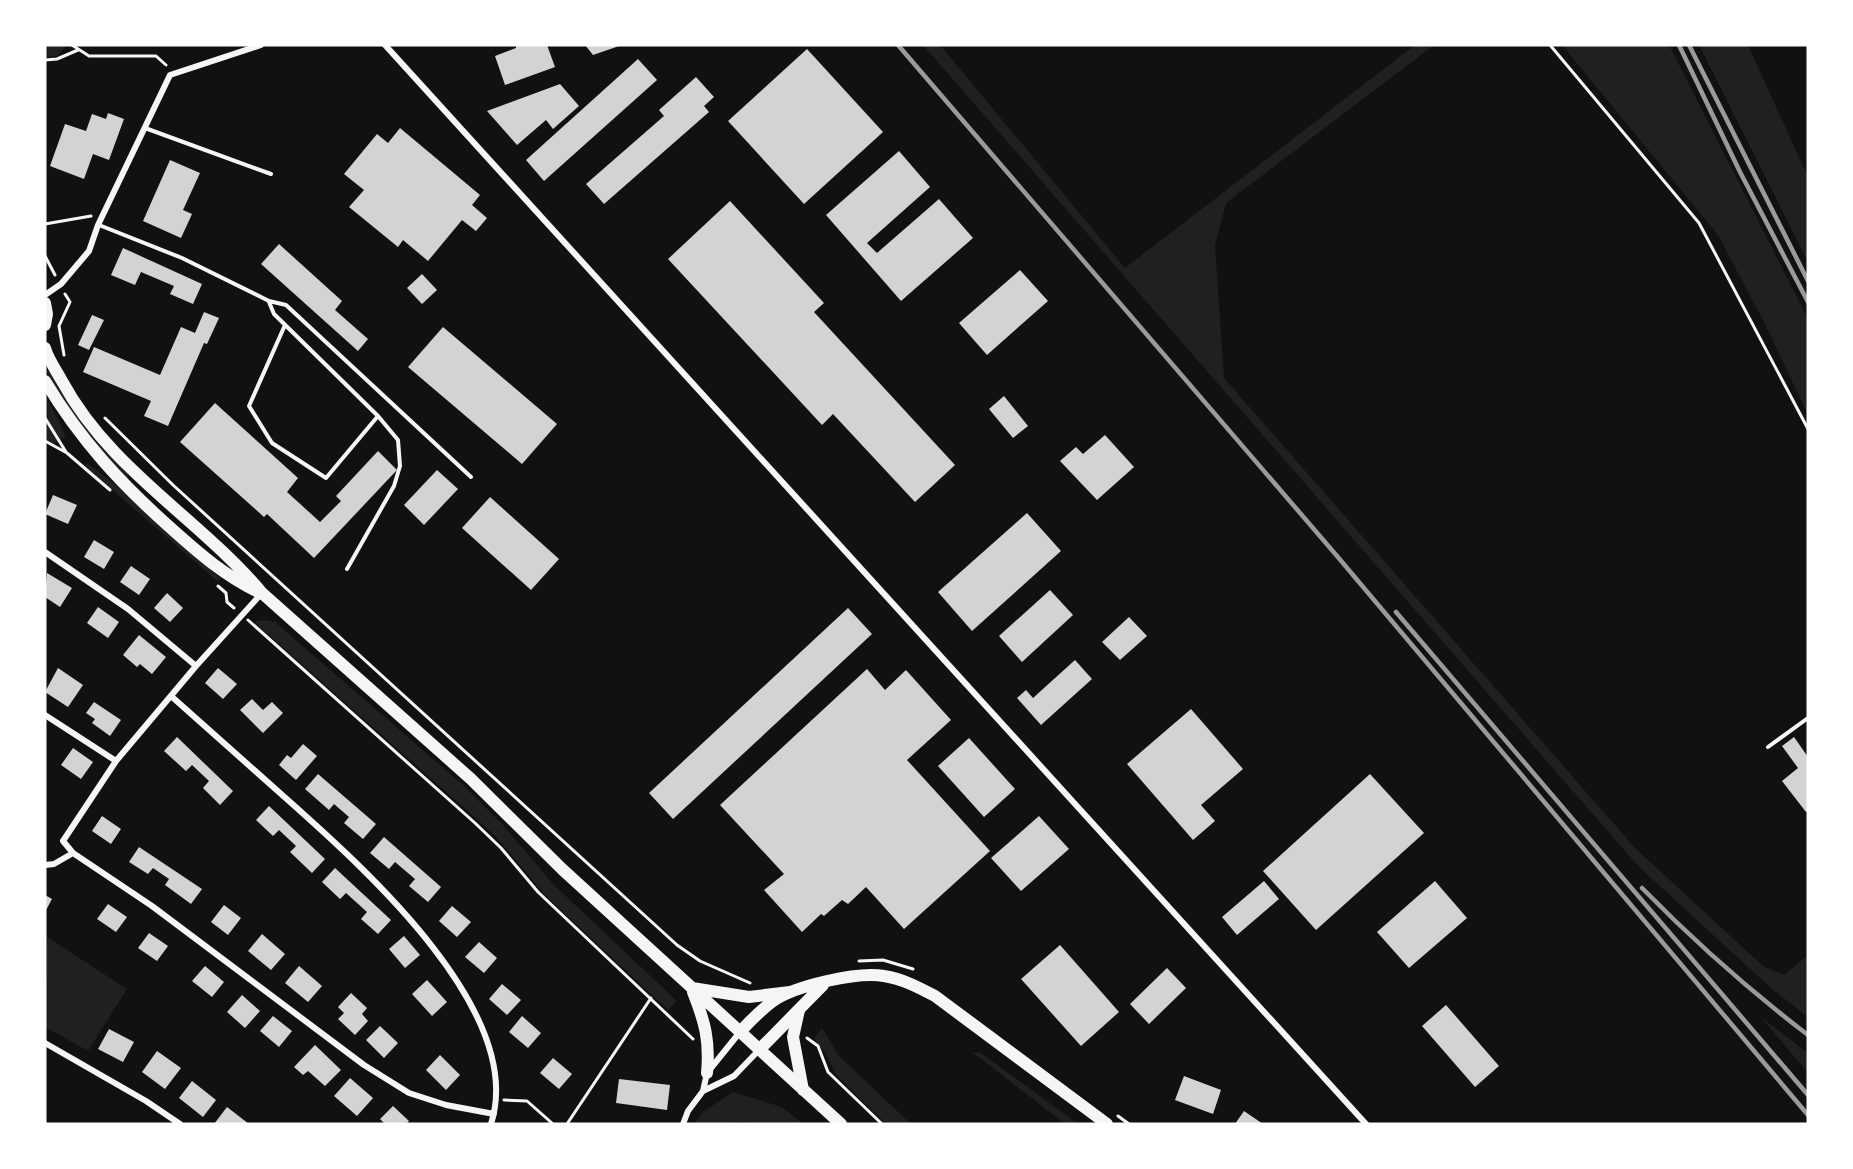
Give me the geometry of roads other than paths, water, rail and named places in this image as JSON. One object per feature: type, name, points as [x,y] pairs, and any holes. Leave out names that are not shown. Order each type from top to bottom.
[{"type":"main road","points":[[45,303],[45,325]]},
{"type":"main road","points":[[45,348],[68,392],[118,458],[238,565],[262,593],[471,779],[562,869],[841,1124]]},
{"type":"main road","points":[[45,381],[66,416],[107,468],[227,577],[262,593]]},
{"type":"main road","points":[[692,988],[749,997],[790,992],[866,975],[909,982],[958,1012],[1107,1124]]},
{"type":"main road","points":[[759,1050],[824,984]]},
{"type":"main road","points":[[692,988],[704,1019],[710,1046],[706,1073]]},
{"type":"main road","points":[[740,1032],[774,1000],[790,992]]},
{"type":"main road","points":[[799,1010],[793,1037],[803,1090]]},
{"type":"street","points":[[45,294],[61,284],[79,266],[88,251],[103,214],[170,75],[261,45]]},
{"type":"street","points":[[385,45],[1366,1124]]},
{"type":"street","points":[[45,552],[128,609],[196,666]]},
{"type":"street","points":[[262,593],[196,666],[116,762],[63,841],[73,853],[152,906],[364,1065],[409,1093],[446,1105],[494,1114]]},
{"type":"street","points":[[171,696],[388,893],[438,953],[465,994],[486,1041],[495,1079],[494,1114],[490,1124]]},
{"type":"street","points":[[45,715],[116,762]]},
{"type":"street","points":[[45,865],[54,864],[73,853]]},
{"type":"street","points":[[683,1124],[688,1111],[702,1091],[706,1073],[740,1032]]},
{"type":"street","points":[[45,1043],[146,1101],[180,1124]]},
{"type":"street","points":[[702,1091],[734,1076],[759,1050]]},
{"type":"lane","points":[[145,128],[272,174]]},
{"type":"lane","points":[[98,225],[182,258],[268,301],[286,305],[471,477]]},
{"type":"lane","points":[[268,301],[274,314],[378,416],[398,440],[400,466],[372,528],[347,569]]},
{"type":"lane","points":[[285,325],[249,406],[272,443],[326,478],[378,416]]},
{"type":"lane","points":[[1768,747],[1808,718]]},
{"type":"railway","points":[[898,45],[1337,556],[1808,1115]]},
{"type":"railway","points":[[1679,45],[1740,172],[1808,302]]},
{"type":"railway","points":[[1689,45],[1808,281]]},
{"type":"railway","points":[[1396,612],[1808,1095]]},
{"type":"railway","points":[[1642,888],[1722,964],[1808,1035]]}]
